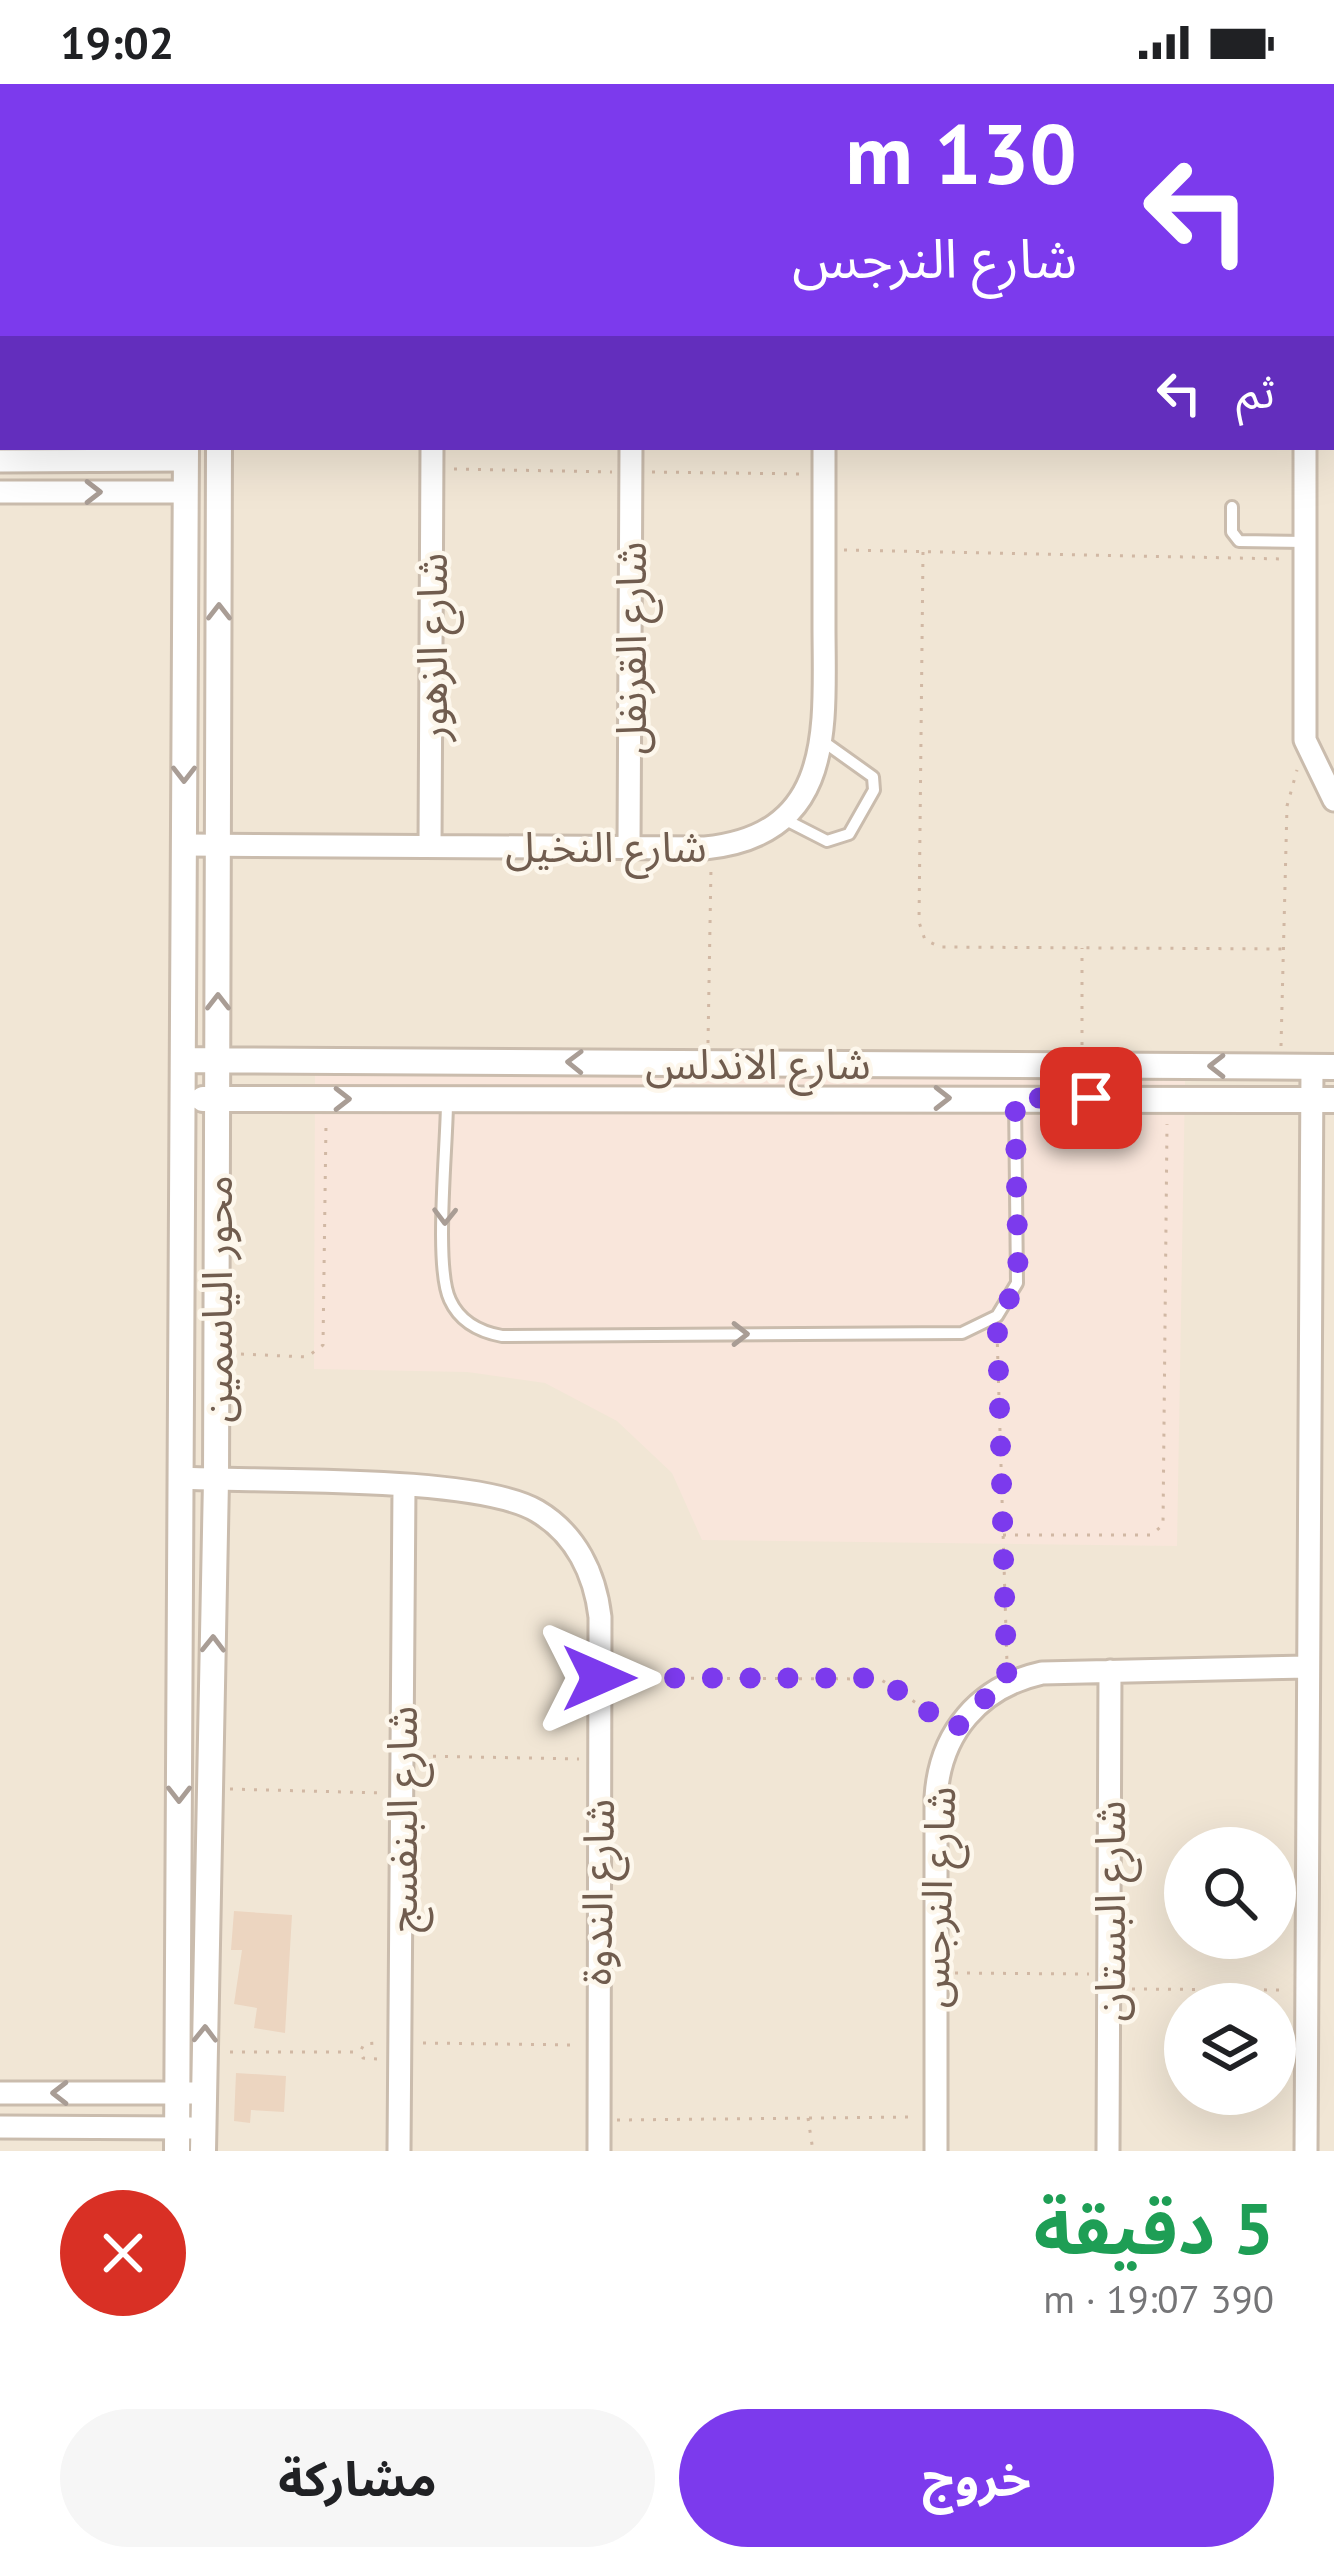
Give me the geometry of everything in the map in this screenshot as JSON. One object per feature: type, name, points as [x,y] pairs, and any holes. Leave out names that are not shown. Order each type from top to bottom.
[{"type":"street","name":"محور الياسمين","points":[[203,2140],[216,1480],[219,450]]},
{"type":"street","name":"شارع الزهور","points":[[430,846],[433,450]]},
{"type":"street","name":"شارع القرنفل","points":[[629,848],[631,450]]},
{"type":"street","points":[[782,818],[814,776],[824,742],[824,450]]},
{"type":"street","points":[[1305,450],[1308,754],[1334,800]]},
{"type":"street","name":"محور الياسمين","points":[[177,2140],[186,454]]},
{"type":"street","points":[[0,460],[186,454]]},
{"type":"street","points":[[0,492],[186,492]]},
{"type":"street","name":"شارع النخيل","points":[[184,845],[711,848],[754,836],[782,818]]},
{"type":"street","name":"شارع الاندلس","points":[[183,1060],[1323,1067]]},
{"type":"street","points":[[1306,2151],[1310,1383],[1323,1067]]},
{"type":"street","name":"شارع الاندلس","points":[[183,1099],[1323,1100]]},
{"type":"street","points":[[1310,1383],[1334,1383]]},
{"type":"street","name":"شارع الندوة","points":[[181,1478],[404,1487],[507,1497],[537,1511],[563,1532],[595,1587],[599,2151]]},
{"type":"street","name":"شارع البنفسج","points":[[399,2151],[404,1487]]},
{"type":"street","name":"شارع النرجس","points":[[936,2151],[932,1972],[937,1780],[955,1730],[977,1704],[1007,1684],[1042,1673],[1307,1667]]},
{"type":"street","name":"شارع البستان","points":[[1108,2151],[1110,1671]]},
{"type":"street","points":[[0,2092],[204,2093]]},
{"type":"street","points":[[0,2127],[203,2140]]},
{"type":"lane","points":[[1232,507],[1232,532],[1239,541],[1304,551]]},
{"type":"lane","points":[[782,818],[827,842],[849,834],[874,790],[872,776],[824,742]]},
{"type":"lane","points":[[448,1099],[444,1279],[454,1309],[480,1330],[502,1336],[962,1333],[997,1316],[1012,1295],[1018,1269],[1015,1098]]},
{"type":"path","points":[[824,550],[1304,551]]},
{"type":"path","points":[[923,552],[922,935],[940,947],[1283,950]]},
{"type":"path","points":[[1280,1066],[1288,795],[1308,754]]},
{"type":"path","points":[[708,1063],[711,848]]},
{"type":"path","points":[[1082,948],[1082,1065]]},
{"type":"path","points":[[1004,1535],[1151,1535],[1162,1526],[1167,1098]]},
{"type":"path","points":[[215,1353],[307,1357],[323,1345],[326,1099]]},
{"type":"path","points":[[997,1316],[1007,1684]]},
{"type":"path","points":[[599,1678],[880,1678],[955,1730]]},
{"type":"path","points":[[401,1756],[599,1759]]},
{"type":"path","points":[[211,1789],[400,1793]]},
{"type":"path","points":[[932,1972],[1304,1990]]},
{"type":"path","points":[[360,2052],[364,2044],[399,2051]]},
{"type":"path","points":[[360,2052],[365,2059],[399,2051],[595,2045]]},
{"type":"path","points":[[204,2051],[360,2052]]},
{"type":"path","points":[[598,2120],[934,2116]]},
{"type":"path","points":[[808,2118],[813,2151]]},
{"type":"shaded area","points":[[0,450],[1334,450],[1334,2151],[0,2151]]},
{"type":"shaded area","points":[[315,1073],[1185,1081],[1177,1546],[702,1540],[672,1473],[617,1421],[545,1383],[467,1372],[314,1369]]},
{"type":"building","points":[[234,1911],[292,1915],[285,2033],[254,2028],[257,2008],[234,2004],[242,1950],[231,1950]]},
{"type":"building","points":[[236,2073],[286,2076],[284,2112],[251,2110],[250,2123],[234,2121]]},
{"type":"route","points":[[599,1678],[880,1678],[955,1730],[977,1704],[1007,1684],[997,1316],[1017,1282],[1015,1098],[1091,1098]]}]
